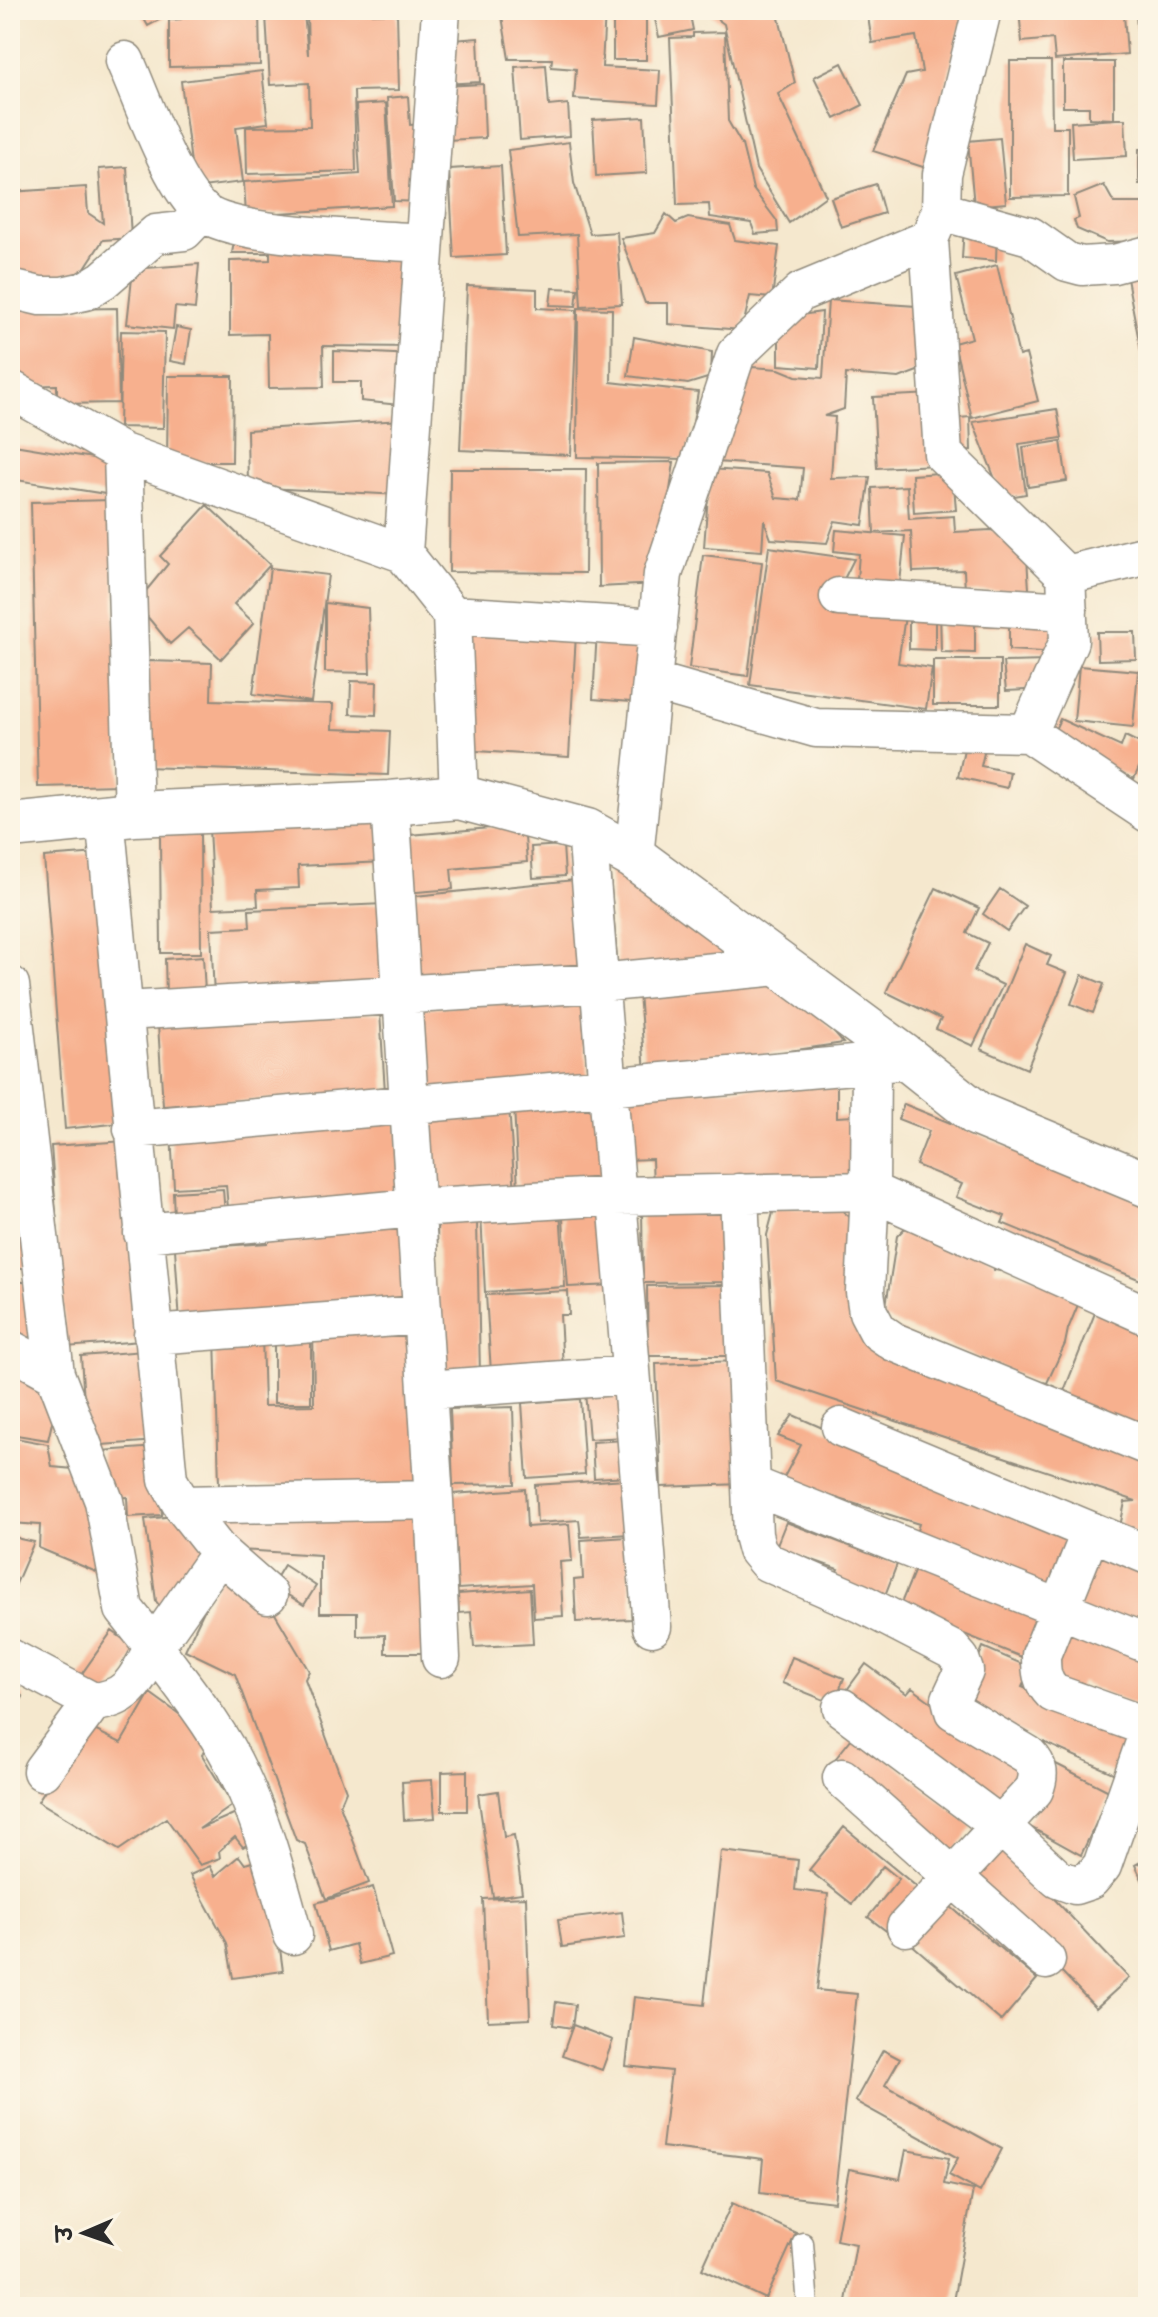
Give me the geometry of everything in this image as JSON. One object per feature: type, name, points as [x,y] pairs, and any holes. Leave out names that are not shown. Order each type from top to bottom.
[{"type":"main road","points":[[10,826],[119,815],[459,797],[587,831],[634,857],[779,966],[890,1062],[977,1114],[1148,1185]]},
{"type":"street","points":[[403,553],[441,10]]},
{"type":"street","points":[[982,10],[942,174],[935,225],[943,454],[1067,593],[1069,641],[1028,733]]},
{"type":"street","points":[[125,61],[180,185],[203,211],[226,225],[424,243]]},
{"type":"street","points":[[10,289],[40,296],[62,296],[85,291],[103,280],[156,234],[184,231],[203,211]]},
{"type":"street","points":[[634,857],[663,574],[736,354],[801,292],[935,225],[1030,236],[1067,262],[1082,266],[1114,264],[1148,255]]},
{"type":"street","points":[[10,389],[123,453],[403,553],[452,615],[459,797]]},
{"type":"street","points":[[123,453],[119,815],[125,1011],[133,1129],[168,1480],[182,1505],[220,1553],[268,1595]]},
{"type":"street","points":[[839,597],[1067,593],[1148,555]]},
{"type":"street","points":[[452,615],[658,628]]},
{"type":"street","points":[[652,681],[816,728],[1028,733],[1148,813]]},
{"type":"street","points":[[390,803],[434,1500],[441,1658]]},
{"type":"street","points":[[587,831],[652,1627]]},
{"type":"street","points":[[125,1011],[598,983],[779,966]]},
{"type":"street","points":[[10,985],[55,1374],[104,1501],[124,1609],[215,1730],[240,1776],[265,1838],[293,1935]]},
{"type":"street","points":[[133,1129],[890,1062],[870,1191],[865,1292],[868,1312],[878,1331],[894,1342],[1148,1446]]},
{"type":"street","points":[[143,1233],[415,1208],[616,1196],[870,1191],[1148,1316]]},
{"type":"street","points":[[739,1193],[753,1535],[757,1550],[767,1562],[863,1604],[952,1650],[960,1659],[964,1671],[951,1699],[954,1711],[1028,1755],[1037,1765],[1038,1779],[1034,1790],[906,1927]]},
{"type":"street","points":[[153,1335],[422,1315]]},
{"type":"street","points":[[10,1349],[55,1374]]},
{"type":"street","points":[[427,1390],[631,1375]]},
{"type":"street","points":[[841,1427],[1148,1555]]},
{"type":"street","points":[[751,1485],[1148,1644]]},
{"type":"street","points":[[182,1505],[434,1500]]},
{"type":"street","points":[[1091,1531],[1041,1655],[1044,1684],[1053,1693],[1148,1727]]},
{"type":"street","points":[[10,1658],[93,1702],[108,1701],[129,1691],[154,1647],[220,1553]]},
{"type":"street","points":[[42,1771],[93,1702]]},
{"type":"street","points":[[842,1708],[1002,1827],[1058,1879],[1075,1885],[1090,1880],[1102,1866],[1148,1734]]},
{"type":"street","points":[[842,1778],[1046,1960]]},
{"type":"lane","points":[[803,2243],[808,2307]]},
{"type":"building","points":[[139,10],[168,10],[170,14],[148,26]]},
{"type":"building","points":[[181,10],[259,10],[260,65],[169,67],[169,20],[181,19]]},
{"type":"building","points":[[501,10],[605,10],[602,67],[660,70],[658,104],[574,99],[576,69],[551,67],[552,59],[509,59]]},
{"type":"building","points":[[613,10],[646,10],[646,60],[613,60]]},
{"type":"building","points":[[653,10],[689,10],[693,30],[659,37]]},
{"type":"building","points":[[705,10],[777,10],[795,83],[778,94],[826,196],[789,223],[756,169],[724,24]]},
{"type":"building","points":[[867,10],[960,10],[962,18],[926,168],[873,151],[906,75],[922,72],[916,36],[872,43]]},
{"type":"building","points":[[1019,10],[1109,10],[1110,16],[1124,15],[1127,54],[1055,60],[1053,39],[1022,42]]},
{"type":"building","points":[[1136,10],[1148,10],[1148,30],[1137,31]]},
{"type":"building","points":[[307,12],[397,13],[399,90],[354,91],[356,171],[247,174],[246,127],[310,126],[309,83],[270,85],[266,15],[304,13],[308,55]]},
{"type":"building","points":[[725,32],[728,121],[742,145],[753,189],[777,221],[778,232],[755,234],[751,223],[710,217],[709,204],[677,205],[670,38],[693,37],[693,33]]},
{"type":"building","points":[[478,38],[480,82],[443,84],[440,41]]},
{"type":"building","points":[[1010,61],[1051,61],[1052,127],[1068,127],[1068,196],[1010,197]]},
{"type":"building","points":[[1063,62],[1114,62],[1114,119],[1089,118],[1089,107],[1063,107]]},
{"type":"building","points":[[842,63],[863,105],[835,119],[814,77]]},
{"type":"building","points":[[546,65],[549,106],[568,104],[570,136],[520,140],[515,67]]},
{"type":"building","points":[[262,71],[268,123],[236,127],[243,182],[194,188],[181,81]]},
{"type":"building","points":[[483,84],[485,138],[446,140],[444,86]]},
{"type":"building","points":[[408,96],[410,125],[425,124],[423,202],[394,201],[387,98]]},
{"type":"building","points":[[386,103],[392,206],[246,215],[244,182],[360,174],[356,105]]},
{"type":"building","points":[[644,117],[647,173],[596,176],[593,120]]},
{"type":"building","points":[[1125,119],[1127,156],[1073,159],[1071,122]]},
{"type":"building","points":[[1000,138],[1006,203],[974,206],[968,141]]},
{"type":"building","points":[[569,142],[574,183],[590,234],[617,232],[622,304],[581,306],[577,234],[518,237],[508,150]]},
{"type":"building","points":[[1139,149],[1148,149],[1148,184],[1139,184]]},
{"type":"building","points":[[501,166],[506,255],[454,258],[449,169]]},
{"type":"building","points":[[127,167],[131,238],[103,240],[73,286],[10,273],[10,192],[86,187],[88,213],[103,223],[99,169]]},
{"type":"building","points":[[876,184],[884,213],[841,227],[831,198]]},
{"type":"building","points":[[1104,185],[1114,203],[1148,203],[1148,241],[1107,242],[1077,229],[1074,220],[1079,218],[1074,197]]},
{"type":"building","points":[[666,214],[676,223],[688,218],[730,225],[735,240],[779,246],[772,298],[750,296],[742,330],[668,324],[668,303],[645,303],[621,238],[655,233]]},
{"type":"building","points":[[964,226],[997,229],[996,261],[962,258]]},
{"type":"building","points":[[234,242],[365,250],[364,259],[409,259],[412,347],[323,346],[324,387],[269,388],[268,334],[230,335],[230,261],[270,260],[270,253],[232,253]]},
{"type":"building","points":[[1148,259],[1148,363],[1143,362],[1124,263]]},
{"type":"building","points":[[199,264],[195,309],[175,307],[173,329],[127,324],[133,269]]},
{"type":"building","points":[[997,265],[1019,356],[1026,354],[1038,401],[972,418],[954,343],[972,338],[956,276]]},
{"type":"building","points":[[467,286],[537,289],[537,308],[577,310],[571,455],[460,450]]},
{"type":"building","points":[[552,288],[578,289],[576,306],[550,305]]},
{"type":"building","points":[[828,300],[916,306],[920,370],[899,378],[846,374],[844,409],[824,416],[835,417],[831,478],[870,477],[863,525],[835,521],[827,543],[771,539],[764,520],[762,551],[704,547],[710,469],[767,473],[776,498],[800,500],[803,468],[717,462],[716,457],[752,367],[823,378]]},
{"type":"building","points":[[117,308],[119,403],[57,404],[57,385],[10,386],[10,310]]},
{"type":"building","points":[[578,308],[612,309],[611,382],[698,392],[687,459],[577,457]]},
{"type":"building","points":[[822,312],[819,368],[779,365],[779,318]]},
{"type":"building","points":[[176,327],[191,330],[186,364],[170,361]]},
{"type":"building","points":[[121,331],[165,332],[163,428],[119,427]]},
{"type":"building","points":[[634,337],[712,352],[711,377],[688,384],[628,376]]},
{"type":"building","points":[[334,351],[413,355],[409,406],[361,401],[361,382],[334,382]]},
{"type":"building","points":[[168,376],[233,376],[232,462],[167,462]]},
{"type":"building","points":[[932,394],[936,465],[877,468],[873,397]]},
{"type":"building","points":[[1057,409],[1062,438],[1019,444],[1026,494],[1009,497],[997,484],[973,422]]},
{"type":"building","points":[[970,417],[971,450],[950,452],[947,419]]},
{"type":"building","points":[[401,420],[400,495],[248,487],[247,430]]},
{"type":"building","points":[[1061,441],[1067,481],[1028,487],[1023,447]]},
{"type":"building","points":[[14,445],[117,462],[112,495],[10,479]]},
{"type":"building","points":[[674,462],[657,584],[599,587],[598,463]]},
{"type":"building","points":[[450,469],[586,469],[585,573],[449,572]]},
{"type":"building","points":[[953,472],[956,510],[914,513],[912,475]]},
{"type":"building","points":[[907,486],[909,519],[954,516],[955,532],[991,530],[1026,542],[1029,589],[965,592],[964,570],[913,572],[911,531],[874,533],[872,488]]},
{"type":"building","points":[[10,487],[14,487],[15,528],[10,528]]},
{"type":"building","points":[[112,500],[120,785],[38,787],[31,502]]},
{"type":"building","points":[[207,505],[270,565],[234,604],[254,623],[221,659],[188,628],[170,644],[136,603],[168,564],[160,556]]},
{"type":"building","points":[[836,530],[905,536],[900,583],[857,580],[859,554],[834,551]]},
{"type":"building","points":[[769,547],[854,559],[834,599],[907,603],[898,663],[932,668],[926,709],[750,685]]},
{"type":"building","points":[[703,555],[762,562],[748,676],[689,668]]},
{"type":"building","points":[[270,568],[328,575],[311,702],[253,694]]},
{"type":"building","points":[[325,603],[368,608],[370,673],[325,672]]},
{"type":"building","points":[[940,607],[1059,616],[1060,653],[1009,650],[1009,626],[975,625],[975,653],[941,652]]},
{"type":"building","points":[[909,617],[935,617],[935,650],[909,649]]},
{"type":"building","points":[[470,628],[576,634],[569,757],[462,750]]},
{"type":"building","points":[[597,631],[648,635],[644,703],[593,699]]},
{"type":"building","points":[[1097,632],[1135,632],[1136,659],[1098,660]]},
{"type":"building","points":[[933,660],[1000,660],[1000,705],[933,705]]},
{"type":"building","points":[[149,661],[212,663],[211,700],[333,704],[332,729],[390,731],[388,775],[145,767]]},
{"type":"building","points":[[1046,661],[1044,689],[1006,691],[1003,662]]},
{"type":"building","points":[[1079,666],[1138,671],[1133,727],[1074,721]]},
{"type":"building","points":[[351,681],[377,682],[376,715],[350,714]]},
{"type":"building","points":[[1060,719],[1121,747],[1125,736],[1148,747],[1134,779],[1050,740]]},
{"type":"building","points":[[966,740],[986,744],[981,766],[1010,772],[1007,788],[958,777]]},
{"type":"building","points":[[381,821],[384,862],[298,866],[299,888],[257,890],[258,906],[213,908],[209,828]]},
{"type":"building","points":[[524,825],[527,862],[451,869],[453,889],[405,893],[399,836]]},
{"type":"building","points":[[200,833],[201,953],[161,953],[160,834]]},
{"type":"building","points":[[563,845],[565,876],[533,878],[531,847]]},
{"type":"building","points":[[99,853],[121,1123],[65,1129],[44,857]]},
{"type":"building","points":[[609,864],[743,960],[618,970]]},
{"type":"building","points":[[574,880],[583,970],[413,986],[405,897]]},
{"type":"building","points":[[936,888],[979,908],[967,933],[988,943],[974,971],[1003,985],[973,1046],[936,1029],[941,1019],[886,992]]},
{"type":"building","points":[[1000,889],[1025,906],[1007,931],[983,914]]},
{"type":"building","points":[[384,904],[389,988],[214,997],[211,929],[250,927],[249,910]]},
{"type":"building","points":[[1025,944],[1051,956],[1047,965],[1067,973],[1027,1069],[981,1049]]},
{"type":"building","points":[[203,956],[205,993],[166,995],[165,959]]},
{"type":"building","points":[[768,975],[807,1001],[843,1043],[645,1073],[639,992]]},
{"type":"building","points":[[1082,975],[1104,984],[1093,1013],[1071,1004]]},
{"type":"building","points":[[581,996],[588,1079],[421,1092],[414,1009]]},
{"type":"building","points":[[380,1012],[385,1092],[163,1106],[158,1024]]},
{"type":"building","points":[[837,1085],[837,1117],[854,1116],[857,1185],[653,1187],[652,1159],[626,1160],[624,1092]]},
{"type":"building","points":[[600,1099],[605,1186],[518,1191],[514,1104]]},
{"type":"building","points":[[904,1104],[1148,1204],[1148,1283],[1002,1223],[1005,1216],[956,1197],[962,1184],[916,1165],[929,1131],[898,1119]]},
{"type":"building","points":[[509,1106],[515,1194],[427,1199],[422,1112]]},
{"type":"building","points":[[397,1118],[403,1202],[228,1208],[226,1185],[174,1188],[171,1132]]},
{"type":"building","points":[[126,1141],[141,1341],[66,1347],[51,1146]]},
{"type":"building","points":[[223,1189],[225,1215],[174,1218],[173,1192]]},
{"type":"building","points":[[609,1204],[614,1285],[568,1287],[562,1206]]},
{"type":"building","points":[[724,1207],[725,1282],[643,1283],[642,1208]]},
{"type":"building","points":[[839,1208],[852,1219],[855,1308],[1148,1461],[1148,1538],[1120,1527],[1125,1502],[1136,1501],[776,1381],[767,1235],[774,1209]]},
{"type":"building","points":[[560,1209],[565,1287],[485,1292],[481,1214]]},
{"type":"building","points":[[402,1218],[407,1308],[180,1322],[175,1249],[267,1243],[266,1226]]},
{"type":"building","points":[[477,1221],[480,1376],[440,1377],[437,1222]]},
{"type":"building","points":[[31,1222],[34,1267],[10,1269],[10,1223]]},
{"type":"building","points":[[919,1225],[995,1261],[994,1270],[1047,1279],[1082,1295],[1047,1383],[1034,1381],[884,1318],[897,1236],[904,1229]]},
{"type":"building","points":[[10,1279],[40,1286],[41,1341],[10,1333]]},
{"type":"building","points":[[731,1285],[732,1356],[648,1356],[647,1286]]},
{"type":"building","points":[[568,1291],[569,1315],[560,1315],[563,1368],[491,1372],[486,1295]]},
{"type":"building","points":[[1099,1303],[1148,1332],[1148,1437],[1060,1401]]},
{"type":"building","points":[[418,1323],[423,1485],[219,1485],[215,1335],[262,1334],[264,1406],[314,1405],[313,1325]]},
{"type":"building","points":[[274,1335],[311,1335],[311,1403],[274,1403]]},
{"type":"building","points":[[144,1351],[158,1441],[87,1446],[81,1356]]},
{"type":"building","points":[[738,1361],[742,1484],[661,1487],[656,1364]]},
{"type":"building","points":[[10,1363],[57,1401],[48,1440],[10,1434]]},
{"type":"building","points":[[623,1389],[626,1437],[589,1439],[585,1392]]},
{"type":"building","points":[[580,1399],[585,1474],[527,1478],[522,1403]]},
{"type":"building","points":[[513,1407],[515,1484],[453,1485],[450,1409]]},
{"type":"building","points":[[793,1415],[1069,1537],[1046,1592],[915,1537],[919,1524],[782,1481],[801,1445],[778,1436]]},
{"type":"building","points":[[10,1437],[48,1444],[52,1467],[85,1470],[106,1576],[39,1548],[40,1525],[11,1523]]},
{"type":"building","points":[[625,1440],[628,1476],[594,1478],[592,1442]]},
{"type":"building","points":[[158,1447],[162,1515],[128,1517],[127,1497],[104,1498],[101,1451]]},
{"type":"building","points":[[626,1479],[630,1534],[581,1537],[579,1520],[537,1523],[535,1485]]},
{"type":"building","points":[[525,1489],[527,1527],[569,1524],[572,1561],[560,1562],[563,1616],[534,1618],[532,1584],[458,1589],[452,1494]]},
{"type":"building","points":[[219,1510],[426,1510],[428,1653],[385,1653],[385,1635],[357,1636],[357,1613],[320,1613],[320,1555],[223,1549]]},
{"type":"building","points":[[186,1515],[210,1558],[168,1617],[156,1601],[145,1519]]},
{"type":"building","points":[[786,1522],[897,1564],[884,1598],[834,1579],[838,1569],[776,1547]]},
{"type":"building","points":[[10,1533],[34,1542],[15,1586],[10,1583]]},
{"type":"building","points":[[628,1537],[632,1619],[576,1622],[574,1580],[583,1579],[581,1540]]},
{"type":"building","points":[[1098,1548],[1148,1565],[1148,1633],[1078,1609]]},
{"type":"building","points":[[918,1562],[1045,1613],[1024,1658],[899,1608]]},
{"type":"building","points":[[284,1565],[316,1586],[304,1605],[272,1585]]},
{"type":"building","points":[[225,1567],[268,1602],[309,1671],[305,1679],[346,1791],[340,1805],[369,1883],[326,1899],[305,1844],[296,1840],[235,1674],[185,1650]]},
{"type":"building","points":[[530,1589],[533,1644],[474,1647],[471,1612],[459,1613],[458,1594]]},
{"type":"building","points":[[1067,1630],[1148,1655],[1148,1697],[1143,1709],[1081,1682],[1077,1692],[1046,1679]]},
{"type":"building","points":[[112,1631],[138,1650],[104,1699],[76,1682]]},
{"type":"building","points":[[983,1647],[1031,1668],[1022,1687],[1132,1736],[1115,1774],[959,1704]]},
{"type":"building","points":[[792,1657],[844,1678],[834,1704],[782,1683]]},
{"type":"building","points":[[866,1664],[907,1694],[912,1688],[1025,1770],[995,1811],[841,1698]]},
{"type":"building","points":[[10,1686],[23,1697],[10,1717]]},
{"type":"building","points":[[150,1693],[197,1727],[209,1742],[202,1755],[233,1805],[199,1829],[236,1813],[259,1838],[243,1847],[235,1837],[219,1851],[220,1858],[200,1865],[166,1818],[119,1850],[38,1801],[86,1726],[121,1743]]},
{"type":"building","points":[[856,1733],[972,1827],[952,1853],[836,1758]]},
{"type":"building","points":[[1056,1764],[1111,1792],[1081,1855],[1027,1825],[1047,1789]]},
{"type":"building","points":[[467,1771],[467,1811],[442,1811],[442,1772]]},
{"type":"building","points":[[432,1780],[435,1818],[404,1820],[402,1782]]},
{"type":"building","points":[[498,1791],[504,1837],[514,1835],[522,1893],[493,1897],[478,1794]]},
{"type":"building","points":[[844,1827],[923,1892],[889,1933],[868,1917],[899,1879],[883,1866],[852,1904],[809,1870]]},
{"type":"building","points":[[1004,1846],[1129,1978],[1096,2008],[972,1877]]},
{"type":"building","points":[[721,1851],[798,1860],[795,1890],[828,1894],[817,1990],[857,1994],[834,2202],[760,2193],[763,2159],[662,2147],[671,2071],[626,2066],[634,1997],[704,2005]]},
{"type":"building","points":[[239,1856],[245,1864],[259,1860],[270,1875],[283,1971],[233,1978],[227,1943],[190,1875],[210,1866],[215,1876]]},
{"type":"building","points":[[1148,1858],[1148,1892],[1135,1865]]},
{"type":"building","points":[[373,1887],[392,1956],[360,1964],[355,1944],[329,1951],[316,1903]]},
{"type":"building","points":[[526,1897],[530,2019],[488,2021],[483,1899]]},
{"type":"building","points":[[945,1902],[1037,1979],[1001,2021],[910,1943]]},
{"type":"building","points":[[622,1912],[625,1938],[562,1947],[558,1920]]},
{"type":"building","points":[[556,2002],[575,2005],[572,2028],[553,2025]]},
{"type":"building","points":[[573,2025],[613,2040],[602,2070],[562,2056]]},
{"type":"building","points":[[883,2050],[900,2059],[885,2085],[1002,2149],[980,2192],[949,2175],[958,2158],[855,2101]]},
{"type":"building","points":[[906,2150],[949,2158],[944,2184],[973,2190],[952,2307],[845,2307],[856,2244],[836,2240],[849,2169],[900,2179]]},
{"type":"building","points":[[732,2203],[796,2233],[766,2299],[702,2269]]}]
